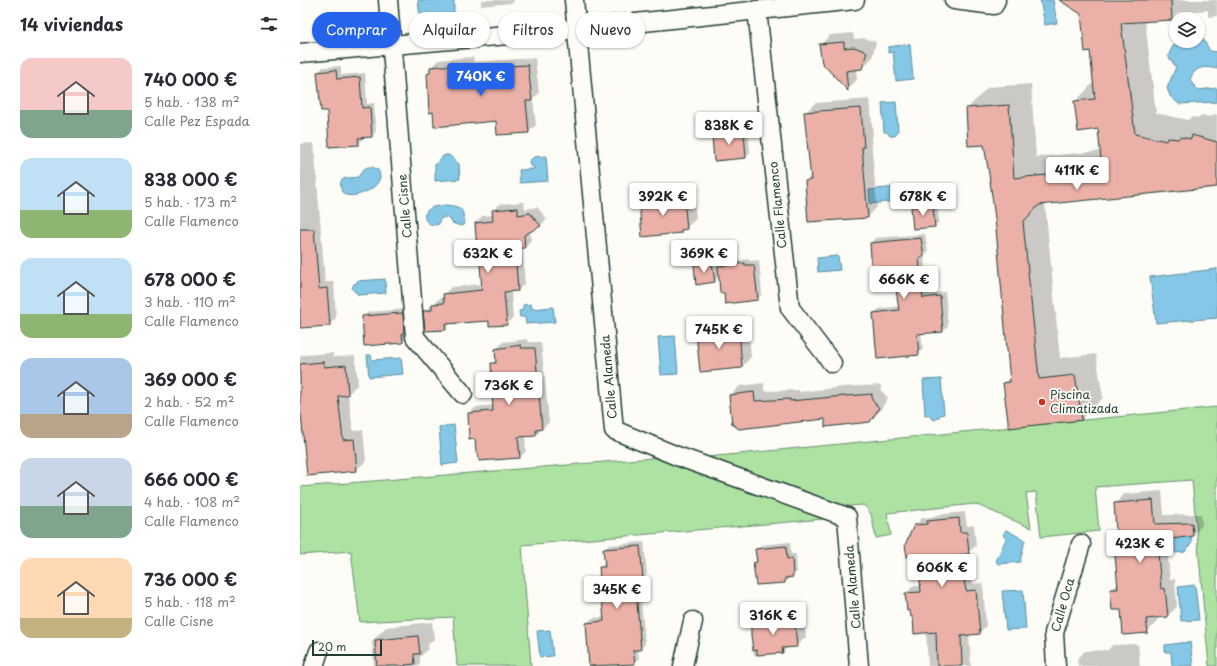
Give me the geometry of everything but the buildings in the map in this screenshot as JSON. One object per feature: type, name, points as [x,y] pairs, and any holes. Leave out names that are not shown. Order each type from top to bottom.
[{"type":"street","name":"Calle Cisne","points":[[388,0],[389,12]]},
{"type":"street","name":"Calle Alameda","points":[[574,0],[576,19]]},
{"type":"street","points":[[645,22],[855,0]]},
{"type":"street","points":[[954,0],[994,5],[996,0]]},
{"type":"street","name":"Calle Flamenco","points":[[757,10],[790,308],[832,363]]},
{"type":"street","points":[[401,45],[576,29]]},
{"type":"street","points":[[300,53],[366,48]]},
{"type":"street","name":"Calle Cisne","points":[[392,48],[415,337],[463,394]]},
{"type":"street","name":"Calle Alameda","points":[[579,48],[614,430],[677,456],[846,517],[859,666]]},
{"type":"street","name":"Calle Oca","points":[[1056,666],[1054,633],[1081,544]]},
{"type":"street","points":[[683,666],[694,621]]},
{"type":"green space","points":[[1217,407],[1217,666],[1209,666],[1192,480],[1095,487],[1099,531],[1041,537],[1036,492],[1026,493],[1031,528],[975,504],[887,513],[891,535],[876,538],[871,514],[864,505],[823,508],[847,517],[522,545],[531,666],[457,666],[453,617],[360,622],[351,551],[300,555],[300,487],[677,456],[687,459]]},
{"type":"water","points":[[418,0],[454,0],[454,12],[419,12]]},
{"type":"water","points":[[1040,0],[1053,0],[1057,23],[1045,25]]},
{"type":"water","points":[[1205,42],[1210,51],[1217,52],[1217,69],[1208,67],[1200,68],[1194,72],[1190,80],[1197,90],[1217,88],[1217,102],[1179,104],[1170,96],[1167,88],[1176,67],[1168,56],[1172,48],[1205,48]]},
{"type":"water","points":[[910,44],[913,79],[896,81],[893,52],[888,53],[888,47]]},
{"type":"water","points":[[896,102],[898,131],[894,136],[890,136],[887,132],[884,132],[882,103]]},
{"type":"water","points":[[449,155],[459,164],[460,179],[435,181],[435,165],[443,156]]},
{"type":"water","points":[[546,156],[548,181],[520,183],[519,170],[534,169],[533,166],[530,166],[529,161],[534,157]]},
{"type":"water","points":[[368,167],[378,170],[380,176],[379,180],[372,188],[351,196],[342,192],[342,180],[346,178],[358,177],[364,169]]},
{"type":"water","points":[[895,187],[896,201],[870,204],[869,190]]},
{"type":"water","points":[[445,205],[458,207],[462,211],[464,225],[461,226],[452,223],[450,219],[445,217],[440,219],[439,224],[435,225],[426,221],[425,213],[428,210]]},
{"type":"water","points":[[838,256],[840,270],[818,272],[817,258]]},
{"type":"water","points":[[1217,268],[1217,318],[1156,323],[1150,277]]},
{"type":"water","points":[[385,279],[386,293],[358,295],[352,288],[357,281]]},
{"type":"water","points":[[531,304],[532,309],[553,307],[555,322],[526,324],[525,317],[520,317],[519,311],[523,310],[523,305]]},
{"type":"water","points":[[675,336],[678,374],[661,375],[658,337]]},
{"type":"water","points":[[367,355],[371,355],[372,360],[401,358],[403,374],[369,377]]},
{"type":"water","points":[[941,379],[944,414],[940,415],[935,420],[931,418],[930,415],[925,415],[923,380]]},
{"type":"water","points":[[454,425],[458,463],[442,465],[439,427]]},
{"type":"water","points":[[1006,530],[1025,540],[1020,562],[998,564],[996,561],[1006,539],[1003,535]]},
{"type":"water","points":[[1190,530],[1192,542],[1185,552],[1175,553],[1173,531]]},
{"type":"water","points":[[1195,585],[1199,620],[1181,621],[1178,587]]},
{"type":"water","points":[[1023,590],[1026,629],[1006,630],[1002,591]]},
{"type":"water","points":[[550,630],[553,656],[540,657],[537,631]]},
{"type":"water","points":[[1190,642],[1193,666],[1172,666],[1171,652],[1165,652],[1165,645]]},
{"type":"place","name":"Piscina Climatizada","points":[[1042,402]]}]
